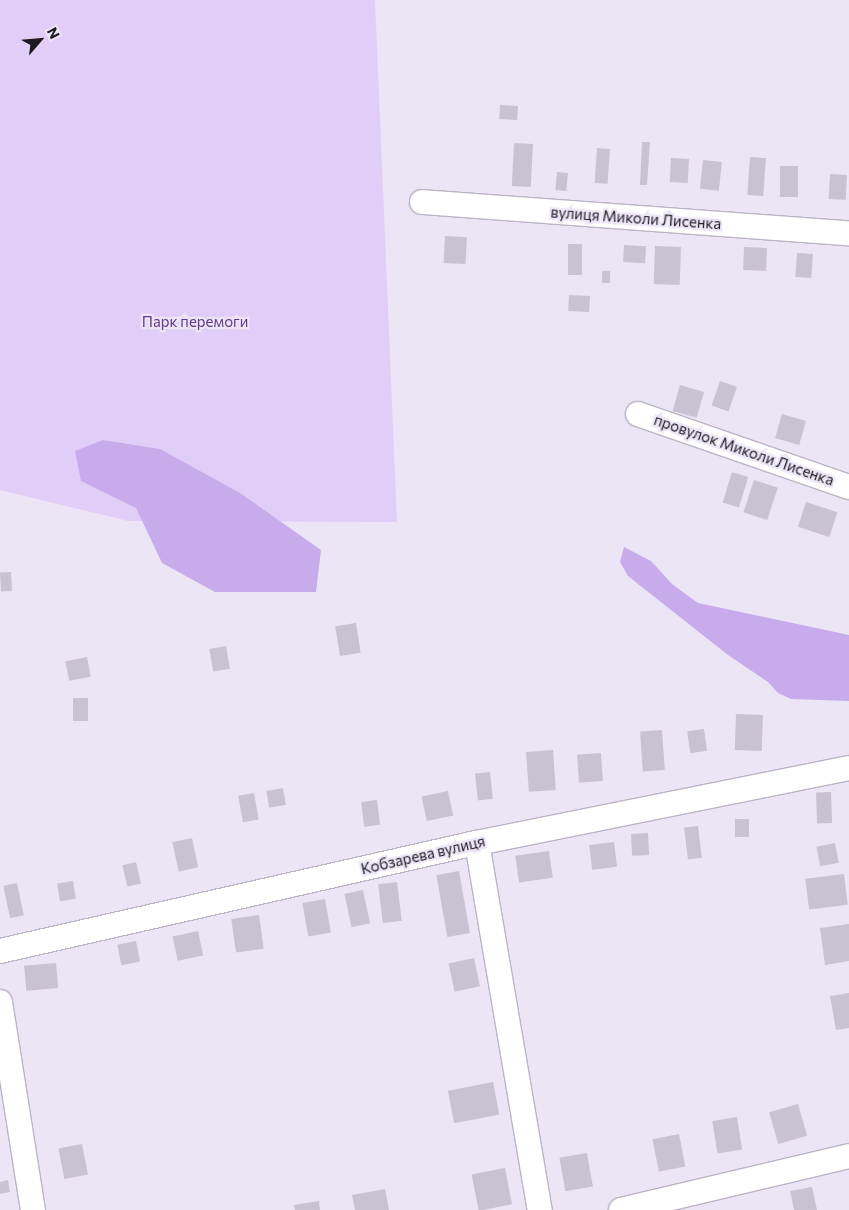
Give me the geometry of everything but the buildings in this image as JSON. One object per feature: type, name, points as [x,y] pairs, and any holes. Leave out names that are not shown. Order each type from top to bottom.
[{"type":"street","name":"вулиця Миколи Лисенка","points":[[422,202],[849,233]]},
{"type":"street","name":"провулок Миколи Лисенка","points":[[638,414],[849,486]]},
{"type":"street","name":"Кобзарева вулиця","points":[[0,951],[477,842],[849,768]]},
{"type":"street","points":[[477,842],[540,1210]]},
{"type":"street","points":[[0,1002],[33,1210]]},
{"type":"street","points":[[621,1210],[849,1156]]},
{"type":"green space","name":"Парк перемоги","points":[[0,0],[375,0],[397,522],[128,521],[0,490]]},
{"type":"shaded area","points":[[103,440],[160,449],[240,493],[321,550],[316,592],[215,592],[162,563],[136,508],[81,481],[75,451]]},
{"type":"shaded area","points":[[624,547],[651,561],[672,584],[698,603],[849,635],[849,701],[791,699],[778,693],[768,682],[728,655],[628,576],[620,562]]}]
